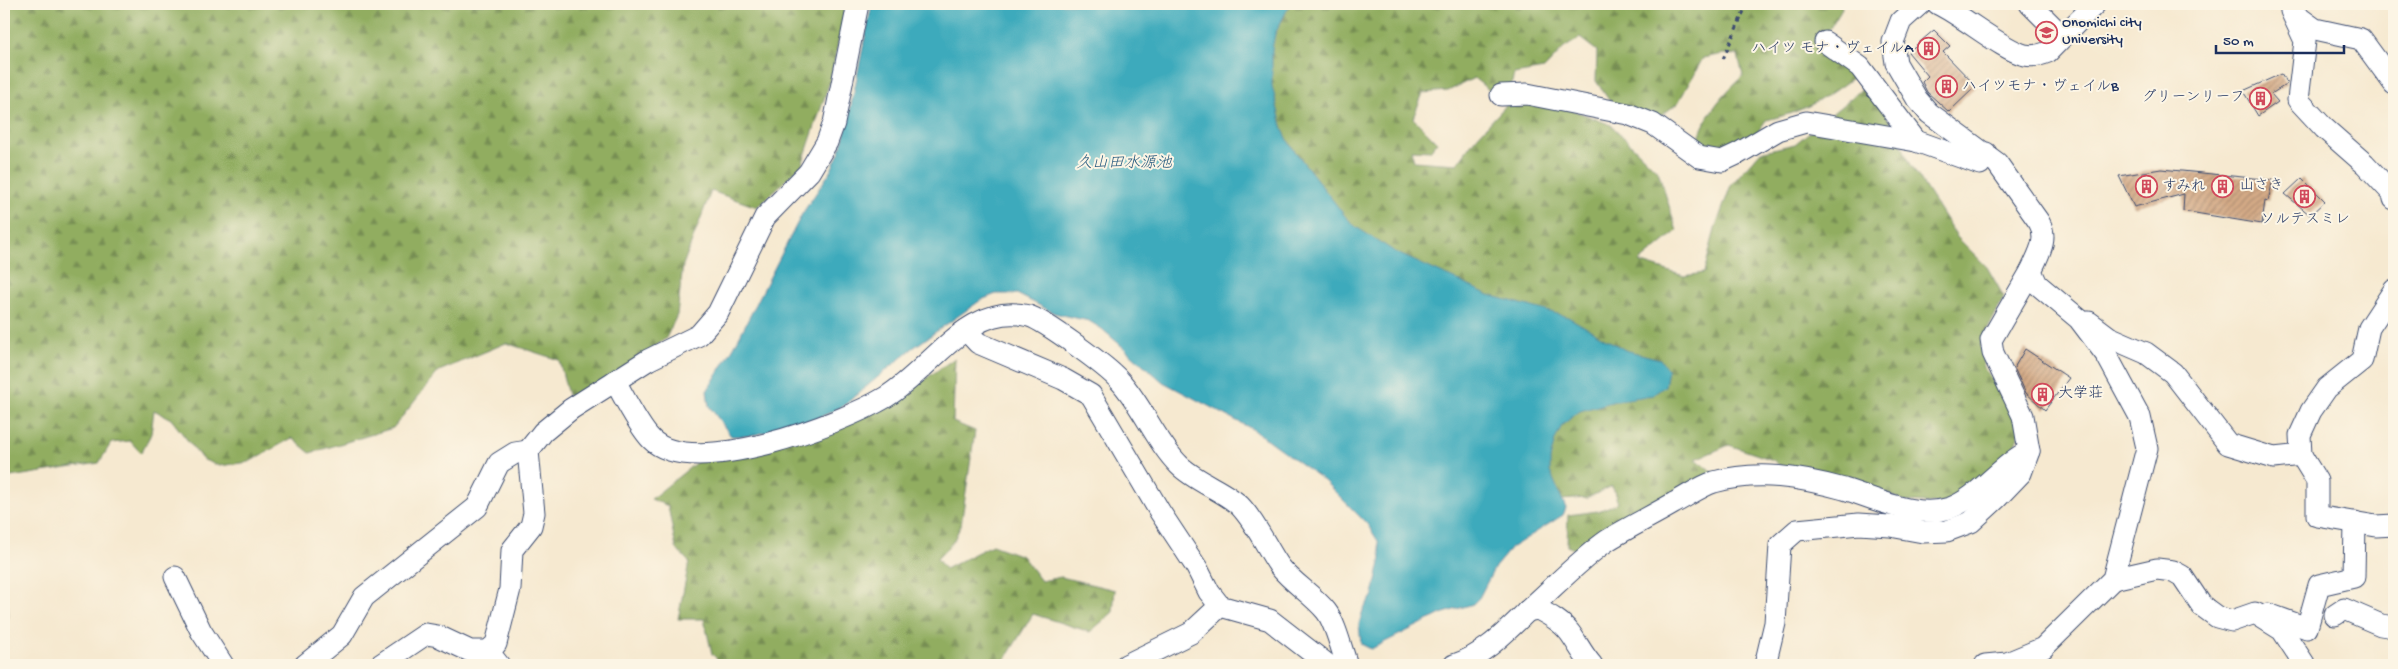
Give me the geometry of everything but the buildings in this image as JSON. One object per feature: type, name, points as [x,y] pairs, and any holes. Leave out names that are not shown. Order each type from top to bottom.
[{"type":"street","points":[[304,665],[342,635],[364,597],[477,507],[498,463],[515,453],[528,451],[543,432],[571,409],[648,360],[699,334],[718,313],[765,217],[809,172],[827,142],[834,123],[858,4]]},
{"type":"street","points":[[1938,4],[2024,55],[2038,56],[2048,52],[2095,4]]},
{"type":"street","points":[[1765,665],[1775,623],[1780,545],[1797,530],[1859,524],[1890,526],[1923,532],[1947,531],[1970,522],[1997,498],[2021,473],[2029,451],[2023,416],[1994,353],[1991,340],[2031,271],[2043,244],[2043,229],[1997,163],[1986,153],[1929,113],[1917,99],[1896,63],[1893,42],[1901,21],[1914,5]]},
{"type":"street","points":[[2036,5],[2053,27],[2065,35]]},
{"type":"street","points":[[2288,7],[2315,29],[2361,39],[2394,84]]},
{"type":"street","points":[[2288,7],[2305,42],[2298,100],[2324,128],[2364,164],[2393,194],[2394,199]]},
{"type":"street","points":[[1825,42],[1860,67],[1916,141]]},
{"type":"street","points":[[1501,95],[1527,94],[1628,114],[1653,124],[1699,157],[1722,161],[1739,154],[1778,130],[1806,122],[1916,141],[1980,164],[1986,153]]},
{"type":"street","points":[[1985,665],[2007,663],[2043,648],[2113,579],[2147,448],[2140,417],[2107,356],[2079,319],[2037,284],[2031,271]]},
{"type":"street","points":[[2394,290],[2369,328],[2362,360],[2327,388],[2311,411],[2300,435],[2301,455],[2317,481],[2317,516],[2376,526],[2394,525]]},
{"type":"street","points":[[615,381],[651,439],[669,451],[693,455],[748,448],[846,418],[887,396],[916,375],[966,330],[990,316],[1010,313],[1031,317],[1069,340],[1120,380],[1178,464],[1202,483],[1238,504],[1281,568],[1328,612],[1347,665]]},
{"type":"street","points":[[2079,319],[2091,322],[2109,337],[2146,353],[2174,373],[2228,444],[2274,458],[2301,455]]},
{"type":"street","points":[[966,330],[978,343],[1054,375],[1091,396],[1160,512],[1197,568],[1209,592],[1220,606],[1270,620],[1328,665]]},
{"type":"street","points":[[380,665],[426,634],[438,636],[470,651],[494,658],[510,589],[512,550],[531,526],[534,513],[528,451]]},
{"type":"street","points":[[1454,665],[1469,660],[1527,611],[1587,556],[1609,540],[1713,482],[1762,474],[1789,476],[1844,489],[1887,504],[1926,511],[1948,508],[1962,502],[2015,458],[2029,451]]},
{"type":"street","points":[[2113,579],[2157,570],[2173,571],[2182,576],[2202,606],[2216,617],[2232,621],[2255,613],[2272,614],[2307,628],[2319,585],[2354,577],[2355,522]]},
{"type":"street","points":[[174,577],[201,631],[223,665]]},
{"type":"street","points":[[1126,665],[1191,633],[1220,606]]},
{"type":"street","points":[[1527,611],[1538,609],[1556,620],[1569,631],[1582,654],[1592,665]]},
{"type":"street","points":[[2335,615],[2344,609],[2381,625],[2394,627]]},
{"type":"street","points":[[2255,613],[2282,630],[2305,665]]},
{"type":"path","points":[[1723,58],[1747,4]]},
{"type":"green space","points":[[4,4],[846,4],[831,78],[802,165],[757,207],[711,191],[683,265],[677,315],[666,338],[639,360],[570,403],[559,360],[506,343],[439,371],[393,428],[310,453],[292,438],[249,462],[219,466],[202,459],[171,419],[154,410],[151,434],[141,453],[130,441],[111,443],[99,463],[4,478]]},
{"type":"green space","points":[[1266,4],[1841,4],[1842,8],[1821,43],[1855,76],[1803,109],[1766,120],[1742,155],[1712,160],[1697,146],[1708,117],[1728,91],[1743,76],[1738,55],[1723,54],[1703,58],[1678,103],[1655,120],[1609,100],[1596,81],[1597,51],[1580,38],[1564,48],[1544,69],[1514,74],[1511,86],[1490,91],[1474,78],[1448,91],[1423,93],[1413,118],[1437,142],[1430,151],[1411,150],[1414,161],[1457,164],[1475,139],[1511,100],[1570,109],[1611,125],[1658,171],[1677,231],[1639,262],[1684,276],[1704,273],[1715,229],[1731,185],[1760,152],[1795,144],[1867,85],[1886,113],[1912,167],[1957,237],[1987,267],[2004,297],[1980,345],[1984,368],[2013,412],[2020,432],[2011,454],[1971,505],[1907,502],[1859,482],[1785,470],[1773,460],[1729,445],[1696,459],[1715,474],[1581,552],[1567,546],[1568,515],[1598,511],[1618,503],[1612,486],[1587,498],[1561,500],[1558,511],[1515,325],[1313,207],[1273,119]]},
{"type":"green space","points":[[955,358],[953,422],[975,431],[961,525],[953,542],[937,559],[945,569],[992,545],[1022,556],[1041,581],[1061,577],[1115,590],[1113,612],[1090,632],[1033,614],[1006,658],[994,665],[723,665],[712,654],[704,619],[678,619],[689,562],[676,548],[668,506],[651,499],[698,461],[897,399]]},
{"type":"green space","points":[[4,591],[8,612],[4,635]]},
{"type":"water","name":"久山田水源池","points":[[872,4],[1290,4],[1275,34],[1272,49],[1272,86],[1283,130],[1291,146],[1345,216],[1356,227],[1397,253],[1489,295],[1568,317],[1625,350],[1660,359],[1668,370],[1665,386],[1653,395],[1615,401],[1580,411],[1562,425],[1555,440],[1550,459],[1550,472],[1566,508],[1563,515],[1511,548],[1495,567],[1479,598],[1473,604],[1441,614],[1371,649],[1361,644],[1359,624],[1363,610],[1373,595],[1381,558],[1378,541],[1367,524],[1323,480],[1254,430],[1163,382],[1102,329],[1089,321],[1054,313],[1017,294],[996,294],[981,300],[913,348],[842,407],[805,424],[748,436],[731,436],[709,406],[707,391],[734,347],[802,214],[830,172],[839,153],[847,125]]},
{"type":"place","name":"Onomichi city University","points":[[2046,32]]},
{"type":"place","name":"ハイツ モナ・ヴェイルA","points":[[1929,49]]},
{"type":"place","name":"ハイツモナ・ヴェイルB","points":[[1946,87]]},
{"type":"place","name":"グリーンリーフ","points":[[2261,98]]},
{"type":"place","name":"山さき","points":[[2223,186]]},
{"type":"place","name":"すみれ","points":[[2146,187]]},
{"type":"place","name":"ソルテスミレ","points":[[2305,197]]},
{"type":"place","name":"大学荘","points":[[2042,394]]}]
